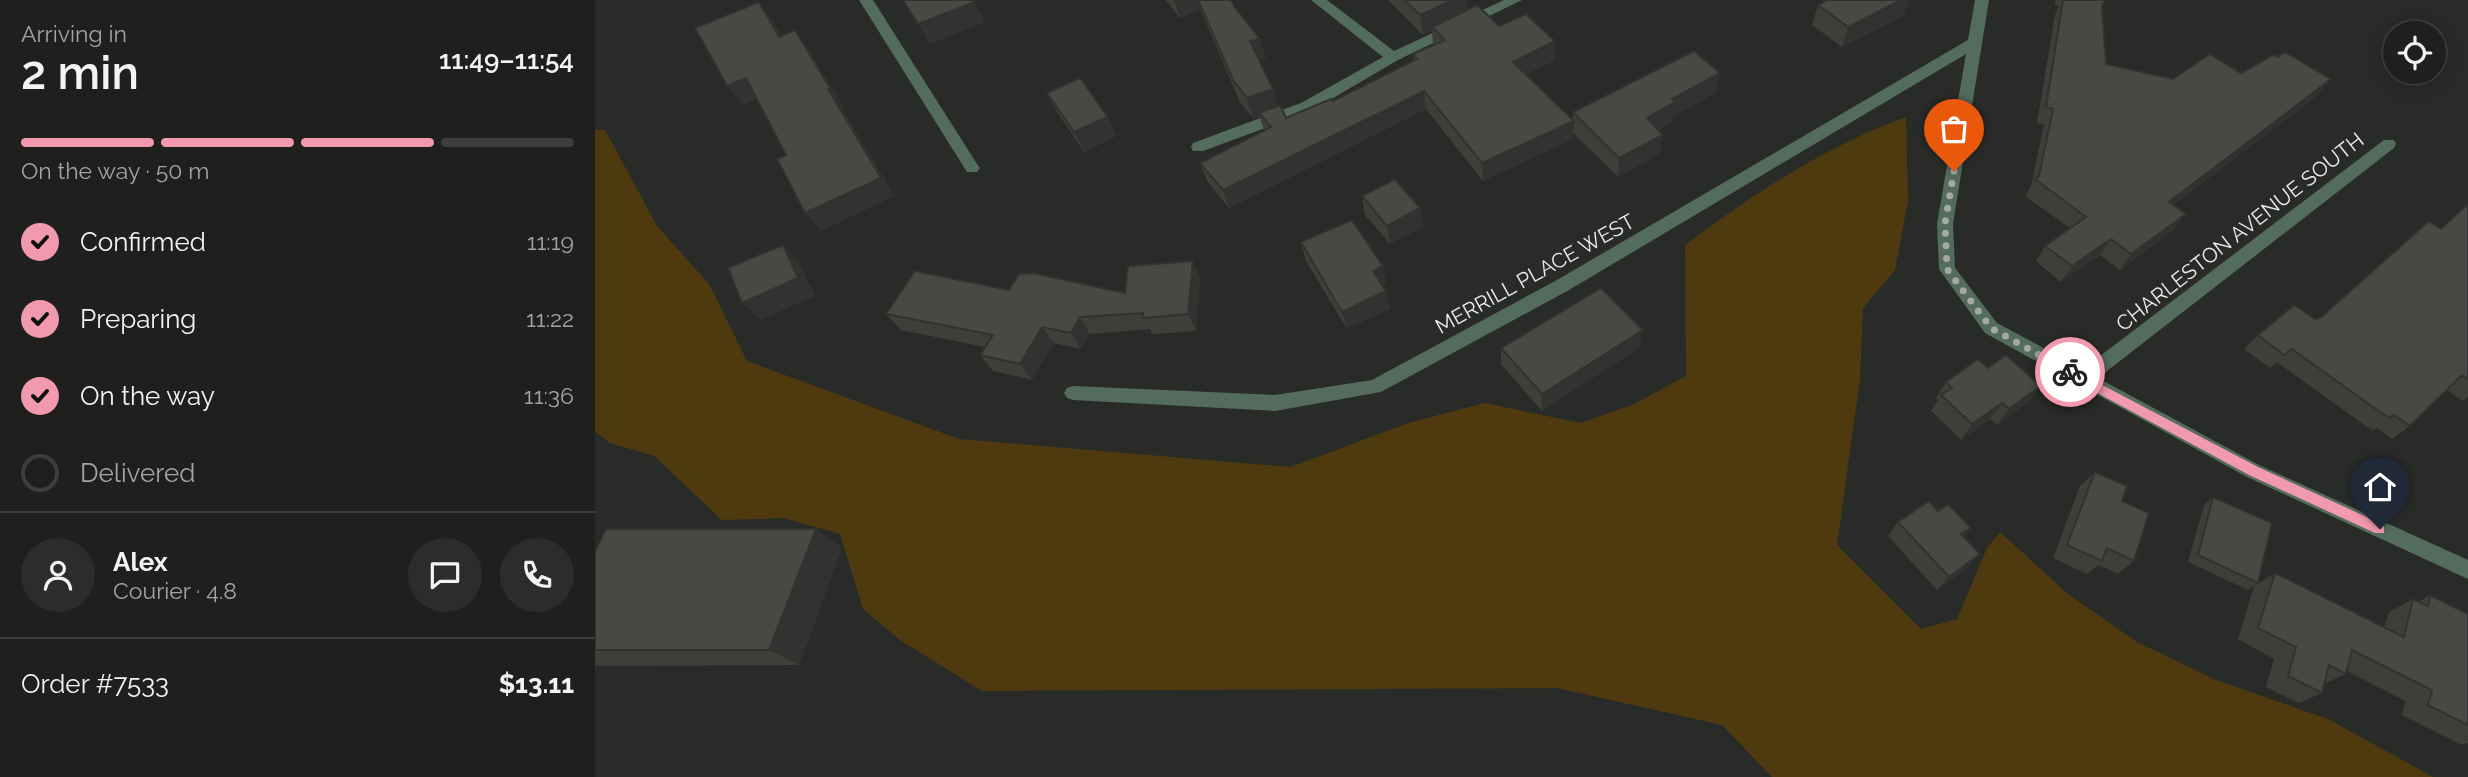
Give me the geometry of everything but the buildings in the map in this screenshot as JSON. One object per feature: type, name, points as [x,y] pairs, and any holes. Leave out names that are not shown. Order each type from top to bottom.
[{"type":"street","points":[[866,0],[972,168]]},
{"type":"street","points":[[1318,0],[1392,57]]},
{"type":"street","points":[[1198,147],[1306,107],[1392,57],[1515,0]]},
{"type":"street","points":[[1982,0],[1945,223],[1947,269],[1991,328],[2253,471],[2468,570]]},
{"type":"street","name":"MERRILL PLACE WEST","points":[[1073,393],[1275,403],[1375,387],[1563,285],[1977,41]]},
{"type":"street","name":"CHARLESTON AVENUE SOUTH","points":[[2083,380],[2389,144]]},
{"type":"shaded area","points":[[1906,117],[1908,201],[1895,270],[1863,308],[1860,379],[1837,545],[1921,629],[1957,619],[1987,548],[2000,532],[2068,594],[2137,642],[2216,680],[2328,719],[2433,777],[1772,777],[1722,725],[1557,688],[982,691],[900,640],[863,609],[840,534],[784,518],[722,520],[654,456],[610,443],[595,431],[595,130],[605,130],[657,226],[709,284],[747,361],[959,439],[1291,467],[1408,423],[1485,403],[1581,423],[1634,404],[1686,376],[1685,245],[1738,207],[1818,157]]},
{"type":"way so far","points":[[1954,171],[1945,223],[1947,269],[1991,328],[2070,372]]},
{"type":"route","points":[[2070,372],[2253,471],[2380,529]]}]
